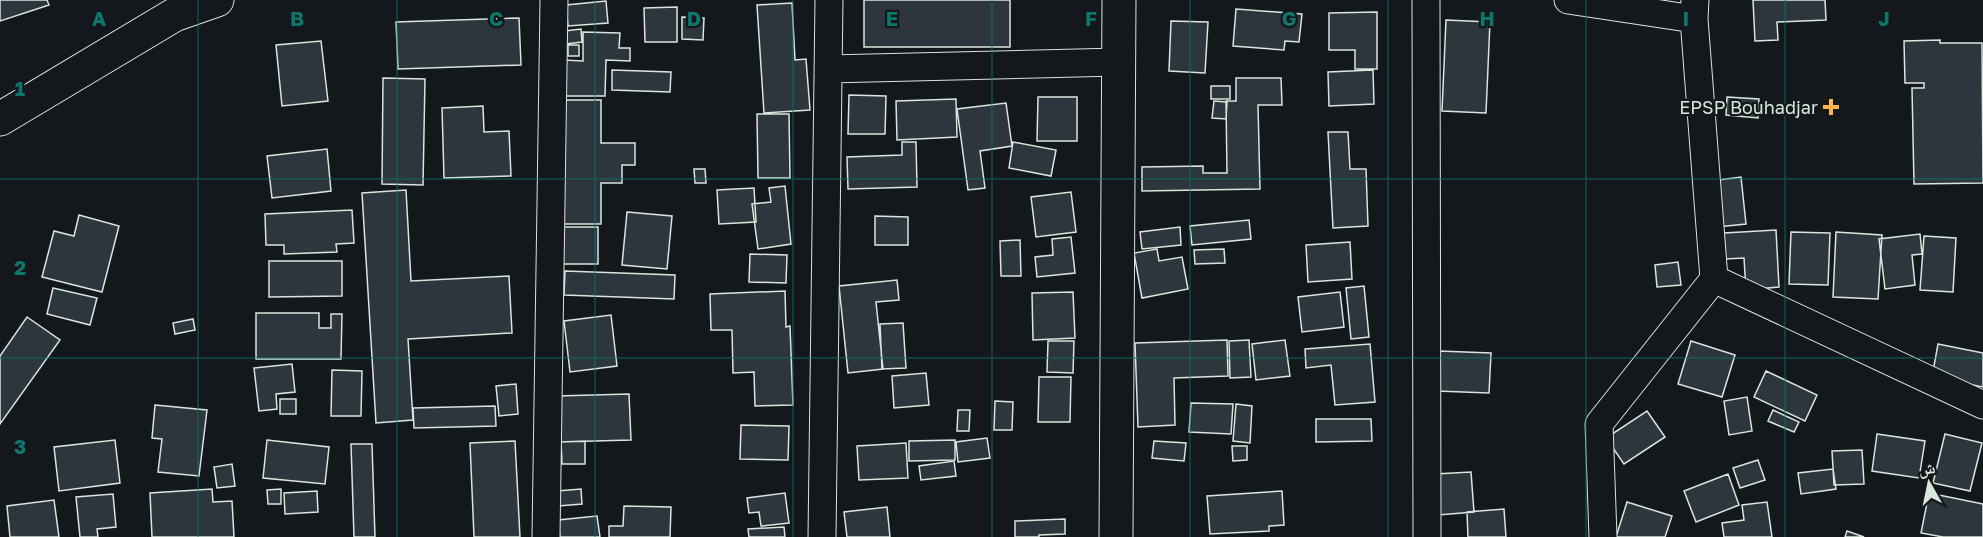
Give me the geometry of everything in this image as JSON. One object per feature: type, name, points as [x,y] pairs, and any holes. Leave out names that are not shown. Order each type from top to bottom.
[{"type":"main road","points":[[0,119],[174,15],[217,0]]},
{"type":"main road","points":[[1116,537],[1119,0]]},
{"type":"street","points":[[546,537],[554,0]]},
{"type":"street","points":[[822,537],[829,0]]},
{"type":"street","points":[[1426,0],[1427,537]]},
{"type":"street","points":[[1568,0],[1695,10],[1714,279],[1599,424],[1603,537]]},
{"type":"street","points":[[828,69],[1118,62]]},
{"type":"street","points":[[1714,279],[1983,405]]},
{"type":"building","points":[[0,0],[47,0],[49,5],[0,21]]},
{"type":"building","points":[[864,0],[1010,0],[1010,47],[864,47]]},
{"type":"building","points":[[1753,0],[1825,0],[1826,20],[1777,22],[1778,40],[1755,41]]},
{"type":"building","points":[[606,1],[608,23],[568,26],[566,5]]},
{"type":"building","points":[[792,3],[795,60],[806,59],[810,110],[764,113],[757,5]]},
{"type":"building","points":[[677,7],[677,42],[645,42],[644,8]]},
{"type":"building","points":[[1236,9],[1302,14],[1299,42],[1285,41],[1284,50],[1233,46]]},
{"type":"building","points":[[1377,12],[1377,69],[1355,69],[1355,50],[1329,50],[1329,13]]},
{"type":"building","points":[[682,17],[704,18],[703,40],[682,39]]},
{"type":"building","points":[[519,18],[521,65],[398,69],[396,22]]},
{"type":"building","points":[[1446,20],[1490,22],[1486,113],[1442,111]]},
{"type":"building","points":[[1171,21],[1208,22],[1205,73],[1169,71]]},
{"type":"building","points":[[581,29],[582,42],[566,44],[565,31]]},
{"type":"building","points":[[583,32],[620,33],[619,48],[630,48],[630,61],[606,60],[605,96],[564,96],[564,60],[583,61]]},
{"type":"building","points":[[1940,40],[1940,43],[1982,43],[1983,183],[1914,184],[1912,88],[1924,88],[1924,83],[1905,83],[1904,41]]},
{"type":"building","points":[[321,41],[328,101],[282,106],[276,45]]},
{"type":"building","points":[[568,45],[579,45],[579,56],[568,56]]},
{"type":"building","points":[[612,70],[671,72],[670,92],[612,90]]},
{"type":"building","points":[[1373,70],[1374,104],[1329,106],[1328,72]]},
{"type":"building","points":[[383,78],[425,79],[423,185],[382,184]]},
{"type":"building","points":[[1236,78],[1281,78],[1282,105],[1258,105],[1260,189],[1142,191],[1142,167],[1203,166],[1203,173],[1227,173],[1226,101],[1236,101]]},
{"type":"building","points":[[1211,86],[1230,86],[1230,99],[1211,99]]},
{"type":"building","points":[[849,95],[886,96],[885,134],[848,134]]},
{"type":"building","points":[[1038,97],[1077,97],[1077,141],[1037,141]]},
{"type":"building","points":[[1727,97],[1759,99],[1758,118],[1726,115]]},
{"type":"building","points":[[956,99],[957,137],[897,140],[896,101]]},
{"type":"building","points":[[561,100],[601,100],[601,143],[635,143],[635,165],[622,165],[622,183],[601,183],[601,224],[561,224]]},
{"type":"building","points":[[1214,101],[1227,102],[1226,119],[1212,118]]},
{"type":"building","points":[[1006,103],[1012,146],[980,151],[985,188],[968,190],[957,109]]},
{"type":"building","points":[[483,106],[484,132],[509,131],[511,176],[444,178],[442,108]]},
{"type":"building","points":[[757,114],[789,114],[790,178],[758,178]]},
{"type":"building","points":[[1328,132],[1348,132],[1350,169],[1366,169],[1368,226],[1333,228]]},
{"type":"building","points":[[902,142],[916,142],[917,187],[848,189],[847,157],[902,155]]},
{"type":"building","points":[[1013,142],[1056,150],[1051,176],[1009,168]]},
{"type":"building","points":[[327,149],[331,191],[272,198],[267,156]]},
{"type":"building","points":[[694,169],[705,169],[706,183],[695,183]]},
{"type":"building","points":[[1741,177],[1746,224],[1717,227],[1711,181]]},
{"type":"building","points":[[785,186],[791,244],[758,249],[752,204],[771,202],[769,188]]},
{"type":"building","points":[[754,188],[756,222],[719,224],[717,190]]},
{"type":"building","points":[[406,190],[411,281],[509,276],[512,333],[408,339],[413,420],[376,423],[362,193]]},
{"type":"building","points":[[1071,192],[1076,232],[1036,237],[1031,197]]},
{"type":"building","points":[[352,210],[354,243],[336,244],[337,252],[284,254],[284,245],[266,245],[265,214]]},
{"type":"building","points":[[627,212],[672,216],[667,269],[622,265]]},
{"type":"building","points":[[79,215],[119,226],[102,292],[42,277],[54,231],[74,236]]},
{"type":"building","points":[[875,216],[908,217],[908,245],[875,245]]},
{"type":"building","points":[[1249,220],[1251,239],[1192,245],[1190,226]]},
{"type":"building","points":[[561,227],[598,227],[598,264],[561,264]]},
{"type":"building","points":[[1180,227],[1181,245],[1142,249],[1140,232]]},
{"type":"building","points":[[1776,230],[1779,287],[1746,290],[1744,258],[1725,259],[1724,233]]},
{"type":"building","points":[[1791,232],[1830,233],[1828,285],[1789,284]]},
{"type":"building","points":[[1836,232],[1882,235],[1878,299],[1833,297]]},
{"type":"building","points":[[1920,234],[1922,254],[1912,255],[1915,285],[1885,289],[1879,239]]},
{"type":"building","points":[[1924,236],[1956,238],[1953,292],[1920,290]]},
{"type":"building","points":[[1071,237],[1075,273],[1037,277],[1035,257],[1053,255],[1052,239]]},
{"type":"building","points":[[1020,240],[1021,276],[1001,276],[1000,241]]},
{"type":"building","points":[[1350,242],[1352,279],[1308,282],[1306,245]]},
{"type":"building","points":[[1157,249],[1159,261],[1182,257],[1188,289],[1142,298],[1134,253]]},
{"type":"building","points":[[1224,249],[1225,263],[1195,264],[1194,250]]},
{"type":"building","points":[[750,254],[787,255],[786,283],[749,282]]},
{"type":"building","points":[[269,261],[342,261],[342,296],[269,297]]},
{"type":"building","points":[[1678,262],[1681,285],[1657,287],[1655,265]]},
{"type":"building","points":[[565,271],[675,275],[674,299],[564,295]]},
{"type":"building","points":[[897,280],[899,300],[876,302],[883,369],[848,373],[839,286]]},
{"type":"building","points":[[1364,286],[1369,337],[1351,339],[1346,288]]},
{"type":"building","points":[[53,288],[97,298],[90,325],[47,314]]},
{"type":"building","points":[[785,291],[786,327],[790,326],[793,405],[755,406],[754,372],[733,373],[732,330],[711,330],[710,294]]},
{"type":"building","points":[[1073,292],[1075,338],[1033,340],[1032,293]]},
{"type":"building","points":[[1340,292],[1344,327],[1302,332],[1298,297]]},
{"type":"building","points":[[256,313],[319,313],[319,328],[331,328],[331,314],[342,314],[341,359],[256,359]]},
{"type":"building","points":[[611,315],[617,366],[570,372],[564,321]]},
{"type":"building","points":[[27,317],[60,340],[0,424],[0,356]]},
{"type":"building","points":[[193,319],[195,330],[175,334],[173,323]]},
{"type":"building","points":[[903,323],[906,368],[882,369],[880,324]]},
{"type":"building","points":[[1227,340],[1228,376],[1174,378],[1175,425],[1138,427],[1135,343]]},
{"type":"building","points":[[1249,340],[1251,377],[1230,378],[1229,341]]},
{"type":"building","points":[[1285,340],[1290,376],[1256,380],[1252,344]]},
{"type":"building","points":[[1048,341],[1074,341],[1073,373],[1047,372]]},
{"type":"building","points":[[1691,341],[1735,355],[1722,397],[1678,384]]},
{"type":"building","points":[[1370,344],[1375,402],[1335,405],[1331,365],[1306,368],[1305,349]]},
{"type":"building","points":[[1938,344],[1983,353],[1983,387],[1932,377]]},
{"type":"building","points":[[1439,351],[1491,353],[1489,393],[1437,391]]},
{"type":"building","points":[[292,364],[295,392],[276,394],[277,409],[259,411],[254,368]]},
{"type":"building","points":[[332,370],[362,371],[361,416],[331,416]]},
{"type":"building","points":[[1766,371],[1817,395],[1805,421],[1754,397]]},
{"type":"building","points":[[926,373],[929,405],[894,408],[892,376]]},
{"type":"building","points":[[1039,377],[1071,377],[1070,422],[1038,422]]},
{"type":"building","points":[[516,384],[518,414],[499,416],[496,386]]},
{"type":"building","points":[[629,394],[631,440],[558,442],[556,396]]},
{"type":"building","points":[[1747,397],[1752,431],[1729,435],[1724,401]]},
{"type":"building","points":[[280,399],[296,399],[296,414],[280,414]]},
{"type":"building","points":[[995,401],[1013,402],[1012,430],[994,430]]},
{"type":"building","points":[[1191,403],[1233,404],[1231,434],[1189,432]]},
{"type":"building","points":[[1236,404],[1252,406],[1250,443],[1233,441]]},
{"type":"building","points":[[155,405],[207,410],[199,476],[158,472],[162,439],[152,438]]},
{"type":"building","points":[[495,406],[496,426],[414,428],[413,408]]},
{"type":"building","points":[[958,410],[970,410],[969,431],[957,431]]},
{"type":"building","points":[[1773,410],[1799,422],[1794,432],[1768,421]]},
{"type":"building","points":[[1647,411],[1665,437],[1624,464],[1606,438]]},
{"type":"building","points":[[1316,419],[1371,419],[1372,441],[1316,442]]},
{"type":"building","points":[[741,425],[789,426],[788,460],[740,459]]},
{"type":"building","points":[[1877,434],[1925,441],[1919,478],[1872,471]]},
{"type":"building","points":[[1945,434],[1982,443],[1970,491],[1933,483]]},
{"type":"building","points":[[987,438],[990,458],[958,462],[956,442]]},
{"type":"building","points":[[115,440],[120,483],[59,491],[54,447]]},
{"type":"building","points":[[267,440],[329,447],[325,484],[263,478]]},
{"type":"building","points":[[955,440],[955,460],[909,461],[909,441]]},
{"type":"building","points":[[515,441],[520,537],[474,537],[470,443]]},
{"type":"building","points":[[585,441],[585,464],[562,464],[561,442]]},
{"type":"building","points":[[1154,441],[1186,443],[1184,461],[1152,458]]},
{"type":"building","points":[[906,443],[908,478],[859,480],[857,446]]},
{"type":"building","points":[[351,444],[372,444],[375,537],[354,537]]},
{"type":"building","points":[[1232,446],[1247,446],[1247,460],[1233,461]]},
{"type":"building","points":[[1862,450],[1864,484],[1834,485],[1832,451]]},
{"type":"building","points":[[1758,460],[1765,480],[1740,488],[1733,468]]},
{"type":"building","points":[[954,461],[956,476],[921,480],[919,466]]},
{"type":"building","points":[[232,464],[235,486],[217,488],[214,467]]},
{"type":"building","points":[[1833,469],[1836,489],[1801,494],[1798,473]]},
{"type":"building","points":[[1471,472],[1474,512],[1438,515],[1435,474]]},
{"type":"building","points":[[1728,474],[1739,505],[1696,522],[1684,491]]},
{"type":"building","points":[[212,489],[213,502],[232,501],[234,537],[152,537],[150,493]]},
{"type":"building","points":[[281,489],[281,504],[268,504],[267,490]]},
{"type":"building","points":[[581,489],[582,504],[558,506],[557,491]]},
{"type":"building","points":[[317,491],[318,512],[285,514],[284,493]]},
{"type":"building","points":[[1282,491],[1284,525],[1269,526],[1269,531],[1210,534],[1207,496]]},
{"type":"building","points":[[785,493],[789,523],[761,526],[759,512],[749,513],[747,498]]},
{"type":"building","points":[[1929,493],[1983,504],[1983,537],[1943,537],[1921,533]]},
{"type":"building","points":[[113,494],[116,527],[97,529],[98,537],[80,537],[76,497]]},
{"type":"building","points":[[54,500],[59,537],[10,537],[7,506]]},
{"type":"building","points":[[1627,502],[1672,516],[1665,537],[1616,537]]},
{"type":"building","points":[[1767,502],[1772,537],[1724,537],[1722,523],[1744,520],[1742,505]]},
{"type":"building","points":[[624,506],[671,507],[670,537],[609,537],[609,526],[623,526]]},
{"type":"building","points":[[887,507],[890,537],[847,537],[844,512]]},
{"type":"building","points":[[1504,509],[1506,537],[1468,537],[1467,512]]},
{"type":"building","points":[[597,516],[600,537],[560,537],[558,520]]},
{"type":"building","points":[[1065,519],[1065,534],[1015,537],[1015,521]]},
{"type":"building","points":[[784,527],[785,537],[749,537],[748,529]]},
{"type":"building","points":[[1847,531],[1864,537],[1845,537]]},
{"type":"place","name":"EPSP Bouhadjar","points":[[1831,107]]}]
